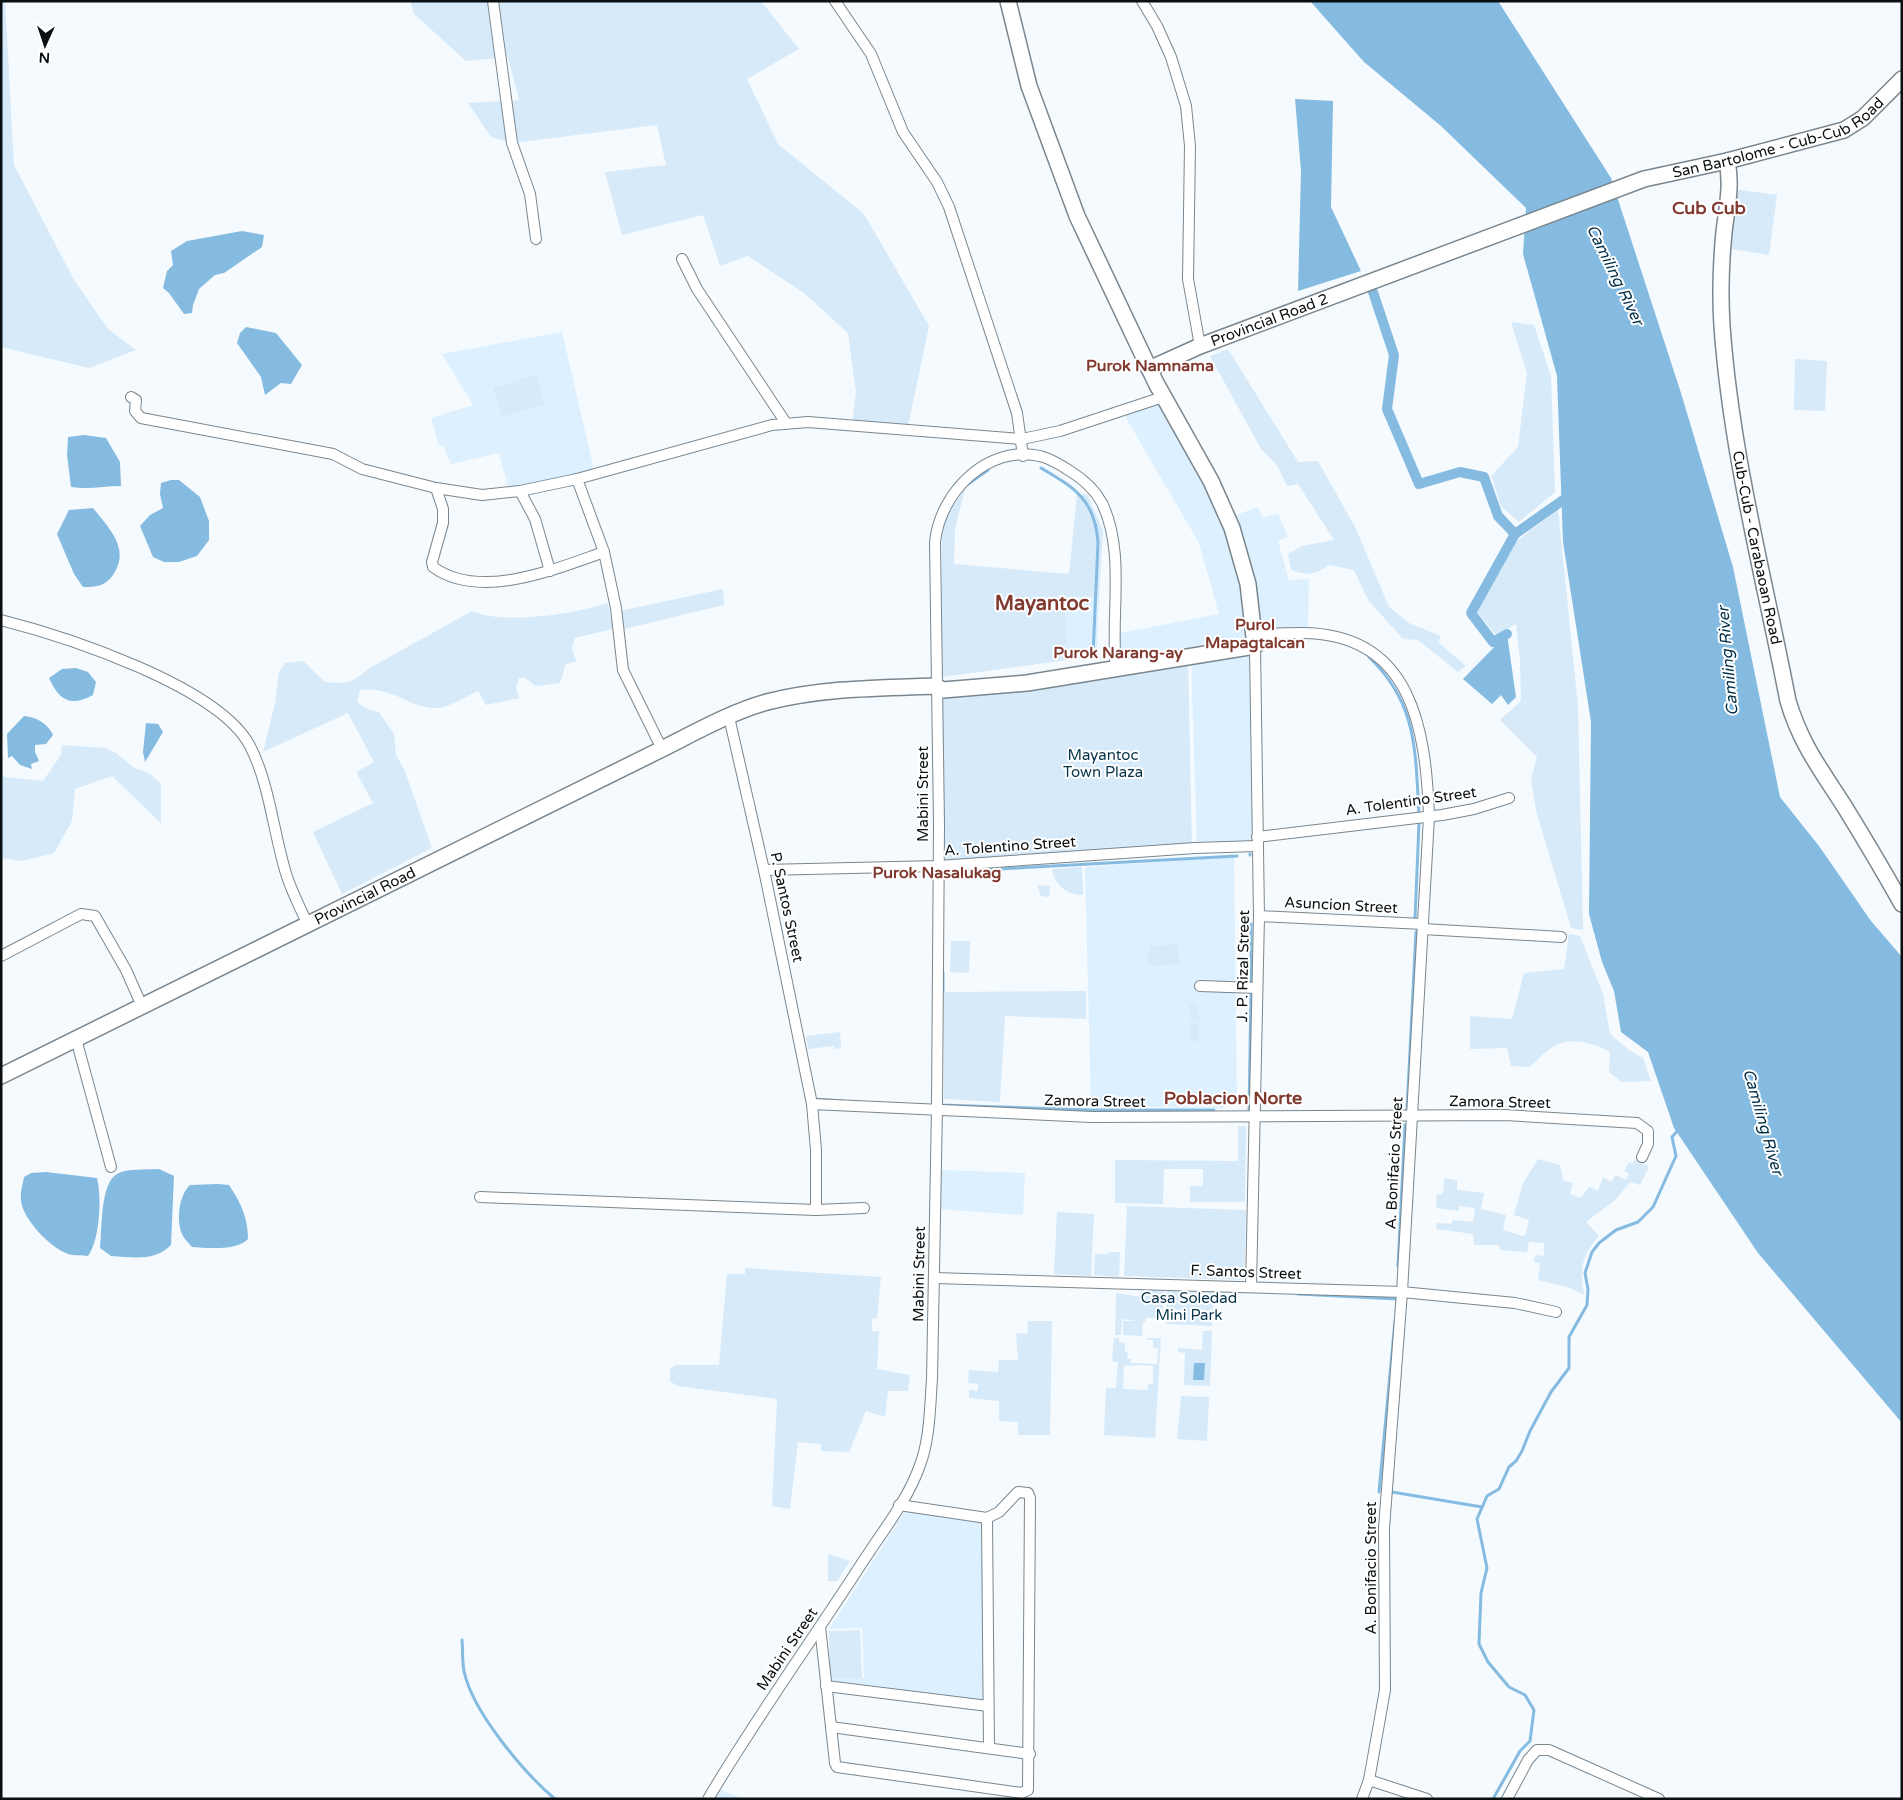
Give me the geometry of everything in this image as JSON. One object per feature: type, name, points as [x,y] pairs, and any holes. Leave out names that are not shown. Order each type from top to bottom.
[{"type":"main road","points":[[1008,1],[1026,76],[1068,193],[1105,280],[1163,397],[1210,481],[1232,528],[1248,584],[1258,638]]},
{"type":"main road","name":"San Bartolome - Cub-Cub Road","points":[[1644,179],[1728,161],[1844,130],[1862,118],[1902,79]]},
{"type":"main road","name":"Cub-Cub - Carabaoan Road","points":[[1728,161],[1730,185],[1721,285],[1726,366],[1736,446],[1788,701],[1794,721],[1813,760],[1874,855],[1902,904]]},
{"type":"main road","name":"Provincial Road 2","points":[[1149,369],[1200,346],[1644,179]]},
{"type":"main road","name":"Provincial Road","points":[[1,1076],[308,926],[662,749],[729,717],[766,703],[798,696],[870,688],[935,686],[941,680],[1021,678],[1115,664],[1258,638]]},
{"type":"street","points":[[493,1],[510,133],[530,194],[536,239]]},
{"type":"street","points":[[835,1],[869,49],[904,132],[937,182],[949,207],[1017,413],[1023,456],[1037,456],[1062,466],[1086,483],[1102,505],[1109,526],[1114,557],[1115,664]]},
{"type":"street","points":[[1142,1],[1157,26],[1171,57],[1186,106],[1190,146],[1188,279],[1200,346]]},
{"type":"street","points":[[682,259],[696,288],[786,423]]},
{"type":"street","points":[[131,397],[136,400],[135,411],[141,418],[333,454],[362,469],[436,488],[482,495],[520,491],[577,479],[756,428],[786,423],[828,424],[1022,440],[1060,431],[1163,397]]},
{"type":"street","name":"Mabini Street","points":[[708,1799],[736,1750],[820,1627],[899,1505],[914,1481],[921,1463],[932,1379],[937,1108],[938,749],[935,686],[935,542],[941,513],[957,489],[977,470],[1002,459],[1023,456]]},
{"type":"street","points":[[577,479],[604,552],[616,608],[622,670],[662,749]]},
{"type":"street","points":[[436,488],[443,509],[443,523],[432,562],[433,567],[444,575],[468,581],[494,582],[550,571],[604,552]]},
{"type":"street","points":[[520,491],[535,518],[550,571]]},
{"type":"street","points":[[1,620],[49,632],[145,670],[187,690],[222,714],[240,731],[256,758],[285,870],[308,926]]},
{"type":"street","name":"A. Bonifacio Street","points":[[1258,638],[1321,634],[1342,637],[1371,651],[1389,667],[1410,702],[1422,739],[1428,782],[1429,817],[1402,1292],[1384,1528],[1385,1690],[1369,1780],[1362,1799]]},
{"type":"street","name":"J. P. Rizal Street","points":[[1250,1287],[1259,916],[1257,842],[1258,638]]},
{"type":"street","name":"P. Santos Street","points":[[729,717],[764,870],[812,1104],[816,1150],[816,1210]]},
{"type":"street","name":"A. Tolentino Street","points":[[764,870],[938,866],[1195,848],[1257,842],[1429,817],[1474,809],[1509,798]]},
{"type":"street","points":[[1,956],[81,914],[95,916],[126,970],[142,1006]]},
{"type":"street","name":"Asuncion Street","points":[[1259,916],[1561,937]]},
{"type":"street","points":[[1200,986],[1258,988]]},
{"type":"street","points":[[76,1039],[111,1167]]},
{"type":"street","name":"Zamora Street","points":[[812,1104],[937,1108],[1035,1116],[1506,1116],[1637,1123],[1648,1131],[1649,1137],[1642,1157]]},
{"type":"street","points":[[480,1197],[816,1210],[864,1208]]},
{"type":"street","name":"F. Santos Street","points":[[934,1278],[1402,1292],[1515,1303],[1556,1312]]},
{"type":"street","points":[[820,1627],[835,1763],[841,1768],[1022,1793],[1028,1790],[1030,1754],[1030,1498],[1028,1493],[1018,1492],[999,1512],[987,1518],[899,1505]]},
{"type":"street","points":[[987,1518],[989,1748]]},
{"type":"street","points":[[826,1686],[988,1706]]},
{"type":"street","points":[[831,1727],[1030,1754]]},
{"type":"street","points":[[1507,1799],[1528,1760],[1537,1750],[1549,1750],[1659,1799]]},
{"type":"street","points":[[1369,1780],[1427,1799]]},
{"type":"shaded area","points":[[562,332],[594,470],[509,491],[499,453],[451,464],[444,447],[439,445],[431,418],[473,405],[442,354]]},
{"type":"shaded area","points":[[1163,397],[1228,518],[1258,507],[1263,518],[1278,513],[1288,537],[1278,541],[1289,580],[1309,579],[1308,633],[1254,636],[1115,660],[1115,634],[1219,614],[1199,543],[1122,411]]},
{"type":"shaded area","points":[[1065,596],[1099,596],[1097,656],[1067,660]]},
{"type":"shaded area","points":[[1252,649],[1255,845],[1197,847],[1191,658]]},
{"type":"shaded area","points":[[1234,857],[1237,1097],[1225,1097],[1224,1108],[1091,1106],[1085,867]]},
{"type":"shaded area","points":[[941,1170],[1025,1173],[1023,1215],[938,1209]]},
{"type":"shaded area","points":[[906,1510],[982,1521],[984,1702],[829,1682],[830,1679],[864,1678],[862,1628],[829,1629]]},
{"type":"shaded area","points":[[719,1789],[744,1799],[714,1799]]},
{"type":"green space","points":[[1,1],[5,1],[14,165],[74,280],[108,329],[136,350],[89,368],[1,347]]},
{"type":"green space","points":[[410,1],[761,1],[799,49],[747,79],[778,144],[864,214],[929,326],[907,431],[852,426],[856,392],[848,333],[804,293],[748,256],[720,266],[703,215],[622,235],[605,172],[666,165],[657,125],[512,143],[491,137],[468,103],[519,100],[508,57],[466,61],[414,14]]},
{"type":"green space","points":[[1733,189],[1777,195],[1769,255],[1725,248]]},
{"type":"green space","points":[[1511,322],[1534,325],[1551,376],[1555,492],[1519,522],[1501,506],[1491,476],[1518,447],[1527,373]]},
{"type":"green space","points":[[1228,349],[1298,462],[1318,461],[1356,529],[1389,607],[1409,623],[1441,636],[1438,642],[1466,666],[1458,672],[1418,640],[1403,639],[1368,600],[1354,570],[1329,565],[1311,574],[1291,570],[1288,554],[1302,546],[1334,540],[1298,484],[1287,486],[1277,465],[1261,449],[1210,356]]},
{"type":"green space","points":[[1795,359],[1827,361],[1825,411],[1794,410]]},
{"type":"green space","points":[[536,375],[545,404],[502,417],[493,388]]},
{"type":"green space","points":[[965,489],[955,529],[954,564],[1069,574],[1077,495],[1087,494],[1103,530],[1099,596],[1065,597],[1067,660],[942,677],[942,523]]},
{"type":"green space","points":[[1558,509],[1578,706],[1583,930],[1571,928],[1536,811],[1531,779],[1537,757],[1500,720],[1521,701],[1520,659],[1516,624],[1496,635],[1477,612],[1517,541]]},
{"type":"green space","points":[[723,589],[724,605],[624,629],[620,611]]},
{"type":"green space","points":[[608,603],[613,629],[575,638],[572,648],[577,661],[566,664],[560,683],[536,686],[525,678],[519,678],[516,687],[519,698],[486,705],[478,691],[453,704],[438,708],[419,705],[382,691],[360,690],[357,701],[359,704],[379,712],[394,734],[396,755],[404,769],[432,848],[342,894],[313,832],[373,803],[356,772],[374,762],[348,713],[263,752],[275,703],[279,672],[285,663],[303,661],[325,682],[348,682],[472,611],[485,615],[520,618],[578,611]]},
{"type":"green space","name":"Mayantoc Town Plaza","points":[[1188,658],[1192,846],[945,861],[942,694]]},
{"type":"green space","points":[[62,745],[105,748],[116,753],[133,767],[150,774],[161,784],[161,823],[112,776],[75,789],[72,821],[54,853],[21,861],[1,858],[1,774],[5,777],[43,781],[61,755]]},
{"type":"green space","points":[[1082,867],[1083,895],[1077,895],[1062,888],[1053,875],[1052,869]]},
{"type":"green space","points":[[1037,885],[1050,886],[1049,897],[1041,896]]},
{"type":"green space","points":[[1569,934],[1580,936],[1603,994],[1610,1034],[1629,1050],[1643,1058],[1651,1081],[1622,1082],[1609,1072],[1610,1052],[1588,1043],[1564,1042],[1544,1053],[1529,1067],[1511,1066],[1507,1048],[1470,1049],[1470,1016],[1512,1019],[1524,973],[1564,969]]},
{"type":"green space","points":[[951,941],[970,941],[969,973],[950,972]]},
{"type":"green space","points":[[1178,944],[1179,964],[1148,966],[1147,954],[1150,953],[1150,946]]},
{"type":"green space","points":[[1086,991],[1086,1019],[1005,1016],[1000,1102],[944,1099],[944,992]]},
{"type":"green space","points":[[1190,1004],[1198,1004],[1199,1021],[1191,1021]]},
{"type":"green space","points":[[1191,1024],[1199,1024],[1199,1041],[1191,1041]]},
{"type":"green space","points":[[840,1032],[841,1048],[834,1049],[834,1046],[808,1049],[806,1036]]},
{"type":"green space","points":[[1238,1126],[1246,1126],[1245,1202],[1190,1202],[1190,1186],[1203,1186],[1203,1169],[1164,1169],[1163,1204],[1115,1203],[1115,1160],[1238,1161]]},
{"type":"green space","points":[[1637,1157],[1649,1167],[1640,1185],[1630,1182],[1615,1200],[1586,1222],[1599,1236],[1588,1250],[1583,1263],[1584,1295],[1570,1288],[1538,1280],[1540,1263],[1534,1262],[1535,1255],[1544,1256],[1544,1243],[1529,1242],[1527,1252],[1500,1250],[1499,1245],[1474,1245],[1473,1234],[1436,1229],[1437,1223],[1451,1224],[1453,1220],[1473,1222],[1475,1208],[1459,1206],[1459,1211],[1436,1208],[1437,1194],[1443,1194],[1444,1178],[1457,1180],[1457,1190],[1484,1193],[1481,1209],[1506,1215],[1503,1230],[1523,1236],[1526,1234],[1529,1220],[1514,1215],[1523,1183],[1538,1159],[1560,1165],[1563,1180],[1573,1183],[1570,1194],[1581,1198],[1589,1187],[1598,1191],[1603,1177],[1612,1182],[1615,1175],[1626,1180],[1629,1174],[1624,1171],[1629,1162],[1632,1164]]},
{"type":"green space","points":[[1127,1206],[1246,1210],[1244,1280],[1124,1276]]},
{"type":"green space","points":[[1057,1212],[1094,1214],[1091,1276],[1054,1274]]},
{"type":"green space","points":[[1109,1252],[1120,1252],[1119,1277],[1094,1275],[1095,1254],[1108,1254]]},
{"type":"green space","points":[[745,1268],[881,1277],[877,1318],[872,1319],[872,1331],[879,1331],[877,1369],[910,1375],[908,1391],[888,1391],[885,1417],[866,1411],[849,1452],[821,1451],[821,1444],[798,1442],[790,1509],[772,1506],[777,1399],[677,1386],[670,1381],[670,1368],[676,1365],[719,1365],[727,1274],[745,1274]]},
{"type":"green space","points":[[1143,1287],[1164,1288],[1162,1319],[1146,1318],[1145,1322],[1122,1319],[1121,1335],[1115,1335],[1116,1293],[1142,1297]]},
{"type":"green space","name":"Casa Soledad Mini Park","points":[[1167,1288],[1213,1290],[1212,1326],[1166,1324]]},
{"type":"green space","points":[[1028,1321],[1052,1321],[1050,1435],[1018,1435],[1018,1422],[999,1421],[999,1401],[969,1398],[969,1390],[978,1391],[978,1384],[968,1383],[969,1370],[998,1372],[999,1360],[1018,1360],[1016,1333],[1027,1334]]},
{"type":"green space","points":[[1123,1321],[1143,1321],[1142,1336],[1123,1335]]},
{"type":"green space","points":[[1203,1331],[1212,1331],[1210,1386],[1184,1385],[1185,1353],[1178,1352],[1178,1348],[1202,1350]]},
{"type":"green space","points":[[1114,1338],[1119,1338],[1119,1342],[1125,1343],[1125,1352],[1128,1352],[1127,1359],[1131,1359],[1131,1363],[1157,1364],[1158,1348],[1153,1348],[1153,1340],[1147,1340],[1147,1338],[1161,1338],[1155,1438],[1104,1435],[1106,1388],[1116,1388],[1118,1362],[1112,1361]],"holes":[[[1124,1366],[1153,1366],[1153,1384],[1148,1384],[1148,1390],[1123,1389]]]},
{"type":"green space","points":[[1181,1396],[1209,1397],[1207,1441],[1177,1439]]},
{"type":"green space","points":[[828,1554],[850,1561],[837,1581],[828,1581]]},
{"type":"green space","points":[[860,1630],[862,1678],[830,1679],[829,1631]]},
{"type":"water","name":"Camiling River","points":[[1310,1],[1498,1],[1611,178],[1681,393],[1733,567],[1780,797],[1819,846],[1871,921],[1902,957],[1902,1423],[1758,1253],[1674,1128],[1648,1052],[1621,1032],[1614,991],[1602,962],[1589,914],[1591,722],[1563,542],[1557,376],[1523,254],[1526,208],[1441,126],[1364,62]]},
{"type":"water","points":[[1295,99],[1333,101],[1331,207],[1361,271],[1298,291],[1301,171]]},
{"type":"water","points":[[242,231],[264,235],[262,247],[224,273],[215,275],[199,289],[192,313],[184,314],[169,293],[163,288],[167,271],[173,265],[171,251],[187,241]]},
{"type":"water","points":[[246,327],[276,333],[302,365],[291,384],[281,383],[265,395],[261,377],[237,343],[240,333]]},
{"type":"water","points":[[84,435],[106,438],[120,462],[121,486],[71,487],[67,455],[68,437]]},
{"type":"water","points":[[179,480],[200,497],[209,521],[209,540],[197,556],[179,562],[164,562],[153,557],[140,526],[150,515],[163,508],[160,494],[161,483]]},
{"type":"water","points":[[93,508],[116,539],[120,556],[113,575],[107,582],[97,586],[83,587],[74,574],[57,534],[69,510]]},
{"type":"water","points":[[1507,634],[1516,697],[1508,705],[1501,695],[1492,704],[1463,679]]},
{"type":"water","points":[[76,668],[88,672],[96,682],[93,695],[78,701],[66,700],[57,692],[49,678],[62,669]]},
{"type":"water","points":[[24,716],[41,722],[53,735],[46,744],[35,745],[35,752],[39,761],[31,764],[32,769],[20,765],[12,756],[8,758],[7,734]]},
{"type":"water","points":[[146,723],[158,724],[163,732],[145,762],[143,752]]},
{"type":"water","points":[[159,1169],[174,1176],[171,1245],[158,1254],[150,1256],[111,1256],[100,1248],[105,1197],[111,1179],[121,1172]]},
{"type":"water","points":[[46,1172],[97,1178],[99,1186],[99,1218],[95,1240],[88,1256],[70,1255],[61,1251],[38,1232],[26,1216],[21,1197],[24,1177],[31,1173]]},
{"type":"water","points":[[190,1185],[229,1185],[237,1198],[245,1217],[248,1239],[243,1243],[229,1247],[192,1247],[184,1238],[180,1228],[179,1215],[183,1195]]},
{"type":"water","points":[[1194,1363],[1205,1363],[1204,1380],[1193,1380]]},
{"type":"waterway","points":[[1373,292],[1394,355],[1387,409],[1419,484],[1460,472],[1484,477],[1498,516],[1515,534],[1563,500]]},
{"type":"waterway","points":[[1041,468],[1073,489],[1088,505],[1093,516],[1098,542],[1093,656]]},
{"type":"waterway","points":[[968,484],[988,470]]},
{"type":"waterway","points":[[1507,634],[1493,642],[1471,613],[1515,534]]},
{"type":"waterway","points":[[1369,657],[1397,692],[1405,711],[1414,749],[1419,814]]},
{"type":"waterway","points":[[1415,919],[1419,823]]},
{"type":"waterway","points":[[943,875],[943,872],[1237,856]]},
{"type":"waterway","points":[[882,872],[916,872]]},
{"type":"waterway","points":[[1251,924],[1251,985]]},
{"type":"waterway","points":[[1407,1110],[1416,932]]},
{"type":"waterway","points":[[943,972],[943,992]]},
{"type":"waterway","points":[[1249,1115],[1251,990]]},
{"type":"waterway","points":[[813,1099],[844,1101]]},
{"type":"waterway","points":[[940,1103],[940,1105],[1091,1110],[1214,1110]]},
{"type":"waterway","points":[[1398,1266],[1405,1125]]},
{"type":"waterway","points":[[1493,1799],[1520,1751],[1530,1741],[1534,1710],[1525,1695],[1509,1687],[1488,1662],[1479,1644],[1481,1593],[1487,1568],[1477,1519],[1487,1496],[1499,1489],[1509,1467],[1516,1461],[1522,1451],[1530,1431],[1551,1392],[1569,1368],[1569,1337],[1587,1305],[1588,1289],[1585,1273],[1592,1252],[1599,1243],[1616,1230],[1638,1222],[1653,1207],[1676,1156],[1672,1137],[1679,1129]]},
{"type":"waterway","points":[[1298,1294],[1397,1299]]},
{"type":"waterway","points":[[1379,1492],[1395,1321]]},
{"type":"waterway","points":[[1392,1492],[1482,1507]]},
{"type":"waterway","points":[[462,1640],[464,1671],[477,1704],[515,1758],[555,1799]]},
{"type":"district","name":"Cub Cub","points":[[1709,208]]},
{"type":"district","name":"Purok Namnama","points":[[1150,366]]},
{"type":"district","name":"Mayantoc","points":[[1042,604]]},
{"type":"district","name":"Purol Mapagtalcan","points":[[1255,634]]},
{"type":"district","name":"Purok Narang-ay","points":[[1118,653]]},
{"type":"district","name":"Purok Nasalukag","points":[[937,873]]},
{"type":"district","name":"Poblacion Norte","points":[[1233,1098]]}]
